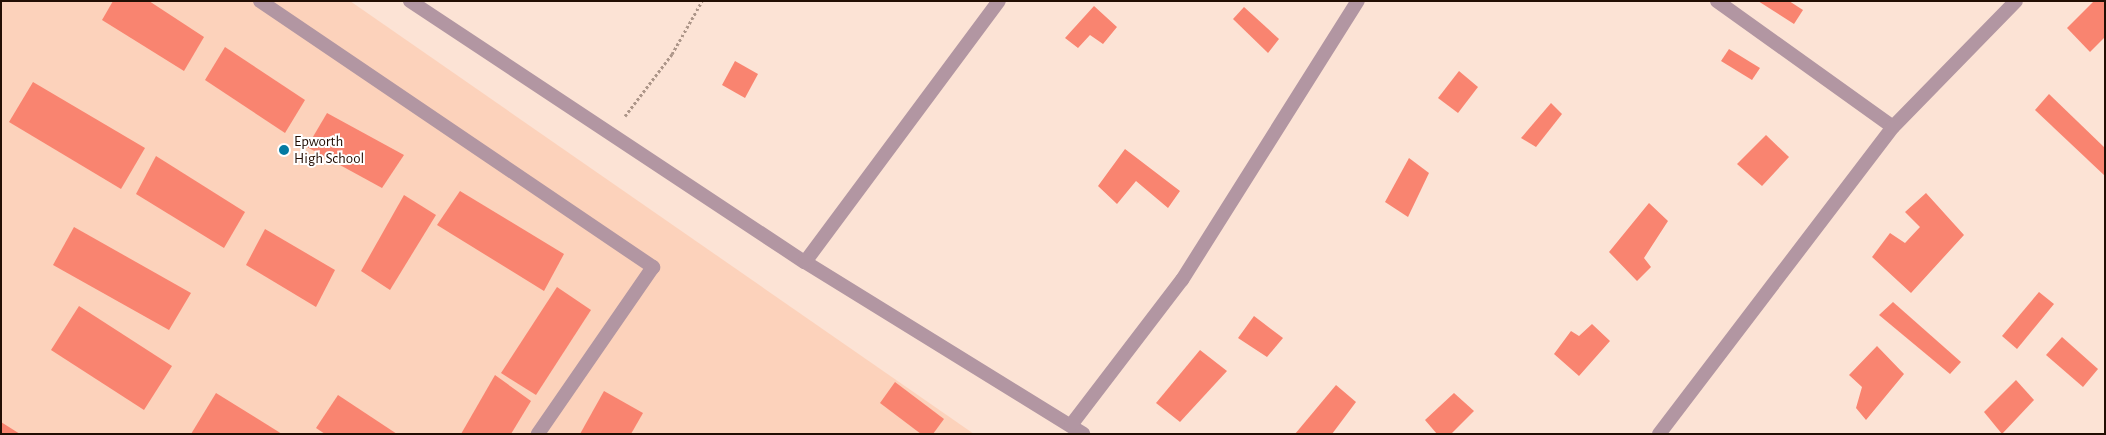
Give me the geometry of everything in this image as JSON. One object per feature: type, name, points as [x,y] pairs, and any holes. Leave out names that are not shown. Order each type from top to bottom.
[{"type":"street","points":[[260,1],[653,267],[538,434]]},
{"type":"street","points":[[410,1],[613,132],[805,262],[1083,434]]},
{"type":"street","points":[[805,262],[999,1]]},
{"type":"street","points":[[1071,425],[1182,280],[1358,1]]},
{"type":"street","points":[[1716,1],[1893,127]]},
{"type":"street","points":[[1659,434],[1893,127],[2016,1]]},
{"type":"path","points":[[613,132],[672,54],[702,1]]},
{"type":"shaded area","name":"Epworth High School","points":[[1,1],[350,1],[974,434],[1,434]]},
{"type":"building","points":[[113,1],[149,1],[204,37],[184,71],[102,20]]},
{"type":"building","points":[[1758,1],[1789,1],[1803,10],[1794,24]]},
{"type":"building","points":[[2094,1],[2105,1],[2105,37],[2090,52],[2067,28]]},
{"type":"building","points":[[1094,6],[1117,27],[1103,44],[1090,35],[1078,48],[1065,38]]},
{"type":"building","points":[[1244,7],[1279,39],[1268,53],[1233,19]]},
{"type":"building","points":[[225,47],[305,100],[285,133],[205,80]]},
{"type":"building","points":[[1729,49],[1760,68],[1752,80],[1721,61]]},
{"type":"building","points":[[735,61],[758,74],[745,98],[722,85]]},
{"type":"building","points":[[1459,71],[1478,87],[1458,113],[1438,98]]},
{"type":"building","points":[[33,82],[145,148],[121,189],[9,122]]},
{"type":"building","points":[[2049,94],[2105,148],[2105,176],[2035,110]]},
{"type":"building","points":[[1551,103],[1562,114],[1536,147],[1521,138]]},
{"type":"building","points":[[327,113],[404,155],[382,188],[307,147]]},
{"type":"building","points":[[1766,135],[1789,157],[1762,186],[1737,164]]},
{"type":"building","points":[[1125,149],[1180,191],[1168,208],[1136,181],[1117,204],[1098,186]]},
{"type":"building","points":[[156,156],[245,212],[224,248],[136,194]]},
{"type":"building","points":[[1409,158],[1429,173],[1408,217],[1385,202]]},
{"type":"building","points":[[460,191],[564,254],[544,291],[437,225]]},
{"type":"building","points":[[1926,193],[1964,235],[1911,293],[1872,257],[1890,233],[1905,243],[1920,227],[1905,212]]},
{"type":"building","points":[[404,195],[436,215],[390,290],[361,271]]},
{"type":"building","points":[[1649,203],[1668,221],[1644,258],[1651,267],[1637,281],[1609,252]]},
{"type":"building","points":[[74,227],[191,293],[169,330],[53,265]]},
{"type":"building","points":[[265,229],[335,270],[316,307],[246,265]]},
{"type":"building","points":[[557,287],[591,310],[536,395],[501,373]]},
{"type":"building","points":[[2039,292],[2054,304],[2017,349],[2002,336]]},
{"type":"building","points":[[1893,302],[1961,362],[1950,374],[1879,315]]},
{"type":"building","points":[[79,306],[172,366],[144,410],[51,350]]},
{"type":"building","points":[[1254,316],[1283,338],[1267,357],[1238,338]]},
{"type":"building","points":[[1592,324],[1610,341],[1579,376],[1554,354],[1571,331],[1579,336]]},
{"type":"building","points":[[2062,337],[2098,369],[2083,387],[2046,355]]},
{"type":"building","points":[[1877,346],[1904,374],[1866,420],[1856,408],[1862,387],[1849,375]]},
{"type":"building","points":[[1200,350],[1227,371],[1180,422],[1156,403]]},
{"type":"building","points":[[495,375],[531,401],[511,434],[461,434]]},
{"type":"building","points":[[2016,380],[2034,400],[2002,434],[1984,412]]},
{"type":"building","points":[[895,382],[944,419],[933,434],[921,434],[880,403]]},
{"type":"building","points":[[1336,385],[1356,402],[1332,434],[1295,434]]},
{"type":"building","points":[[604,391],[643,413],[631,434],[580,434]]},
{"type":"building","points":[[216,393],[282,434],[191,434]]},
{"type":"building","points":[[1454,393],[1474,411],[1451,434],[1437,434],[1425,420]]},
{"type":"building","points":[[338,395],[397,434],[325,434],[316,428]]},
{"type":"building","points":[[1,422],[20,434],[1,434]]},
{"type":"place","name":"Epworth High School","points":[[284,150]]}]
